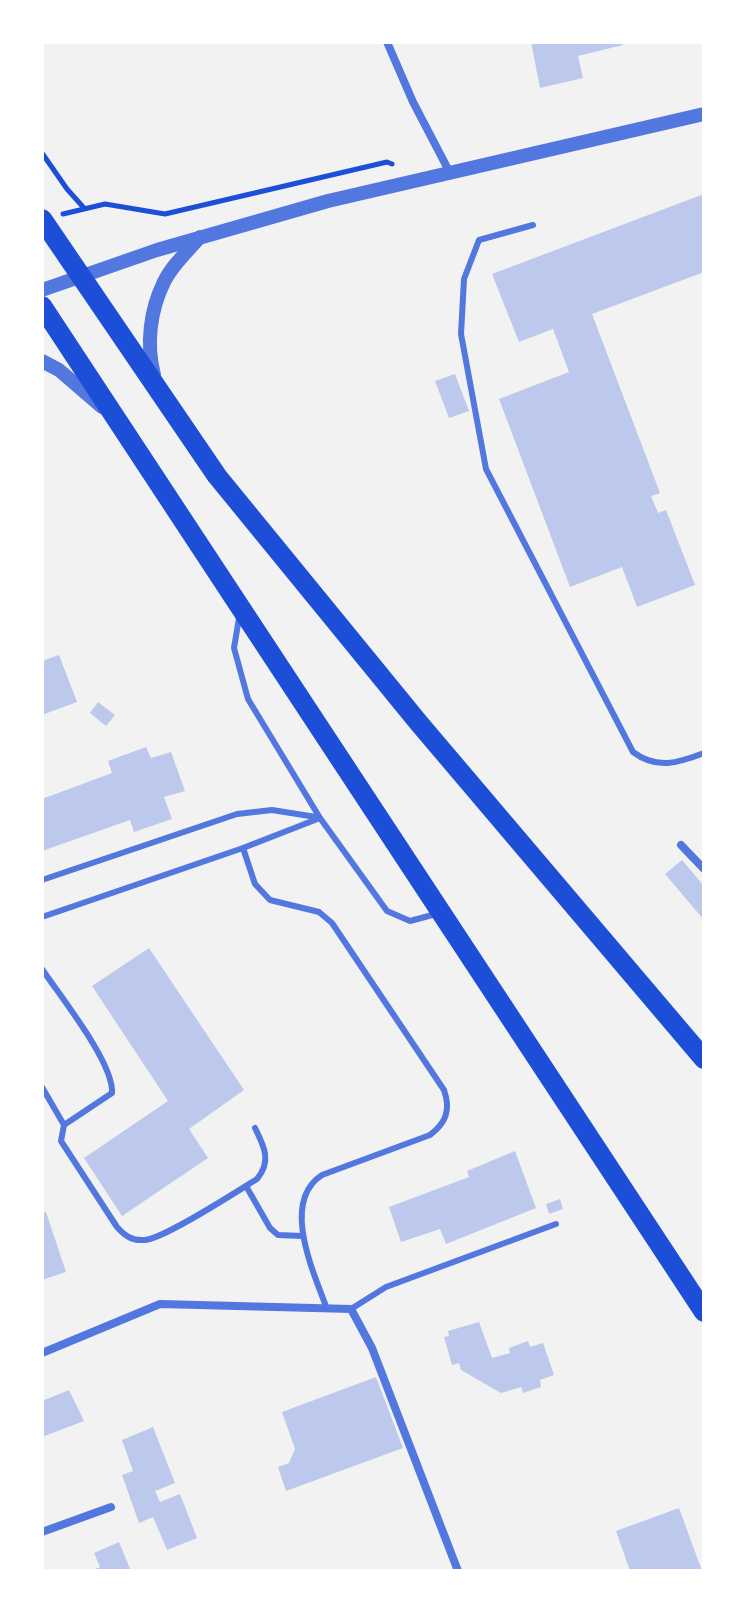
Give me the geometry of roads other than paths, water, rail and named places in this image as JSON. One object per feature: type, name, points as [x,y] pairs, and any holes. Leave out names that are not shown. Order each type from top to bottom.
[{"type":"main road","points":[[43,220],[217,476],[418,722],[704,1059]]},
{"type":"main road","points":[[42,306],[704,1312]]},
{"type":"street","points":[[387,42],[413,102],[449,171]]},
{"type":"street","points":[[42,290],[200,237],[328,201],[704,114]]},
{"type":"street","points":[[158,391],[149,358],[153,314],[165,279],[200,237]]},
{"type":"street","points":[[42,361],[59,370],[122,424]]},
{"type":"street","points":[[681,845],[704,869]]},
{"type":"street","points":[[42,1353],[160,1304],[351,1309],[372,1348],[458,1571]]},
{"type":"street","points":[[42,1532],[111,1507]]},
{"type":"lane","points":[[533,225],[479,240],[464,279],[461,334],[486,469],[633,752],[646,761],[661,764],[682,762],[704,753]]},
{"type":"lane","points":[[241,607],[234,648],[248,699],[320,818],[387,911],[410,921],[443,912]]},
{"type":"lane","points":[[42,880],[237,814],[272,810],[320,818]]},
{"type":"lane","points":[[42,917],[243,848],[320,818]]},
{"type":"lane","points":[[243,848],[255,884],[270,900],[319,912],[332,923],[444,1090],[448,1102],[447,1116],[430,1135],[322,1175],[312,1182],[303,1201],[302,1236],[327,1310]]},
{"type":"lane","points":[[42,969],[93,1044],[113,1082],[112,1093],[64,1125]]},
{"type":"lane","points":[[42,1087],[64,1125],[61,1141],[125,1236],[148,1240],[159,1236],[246,1186],[263,1171],[266,1160],[265,1149],[255,1128]]},
{"type":"lane","points":[[246,1186],[270,1228],[278,1235],[302,1236]]},
{"type":"lane","points":[[351,1309],[386,1287],[556,1224]]}]
